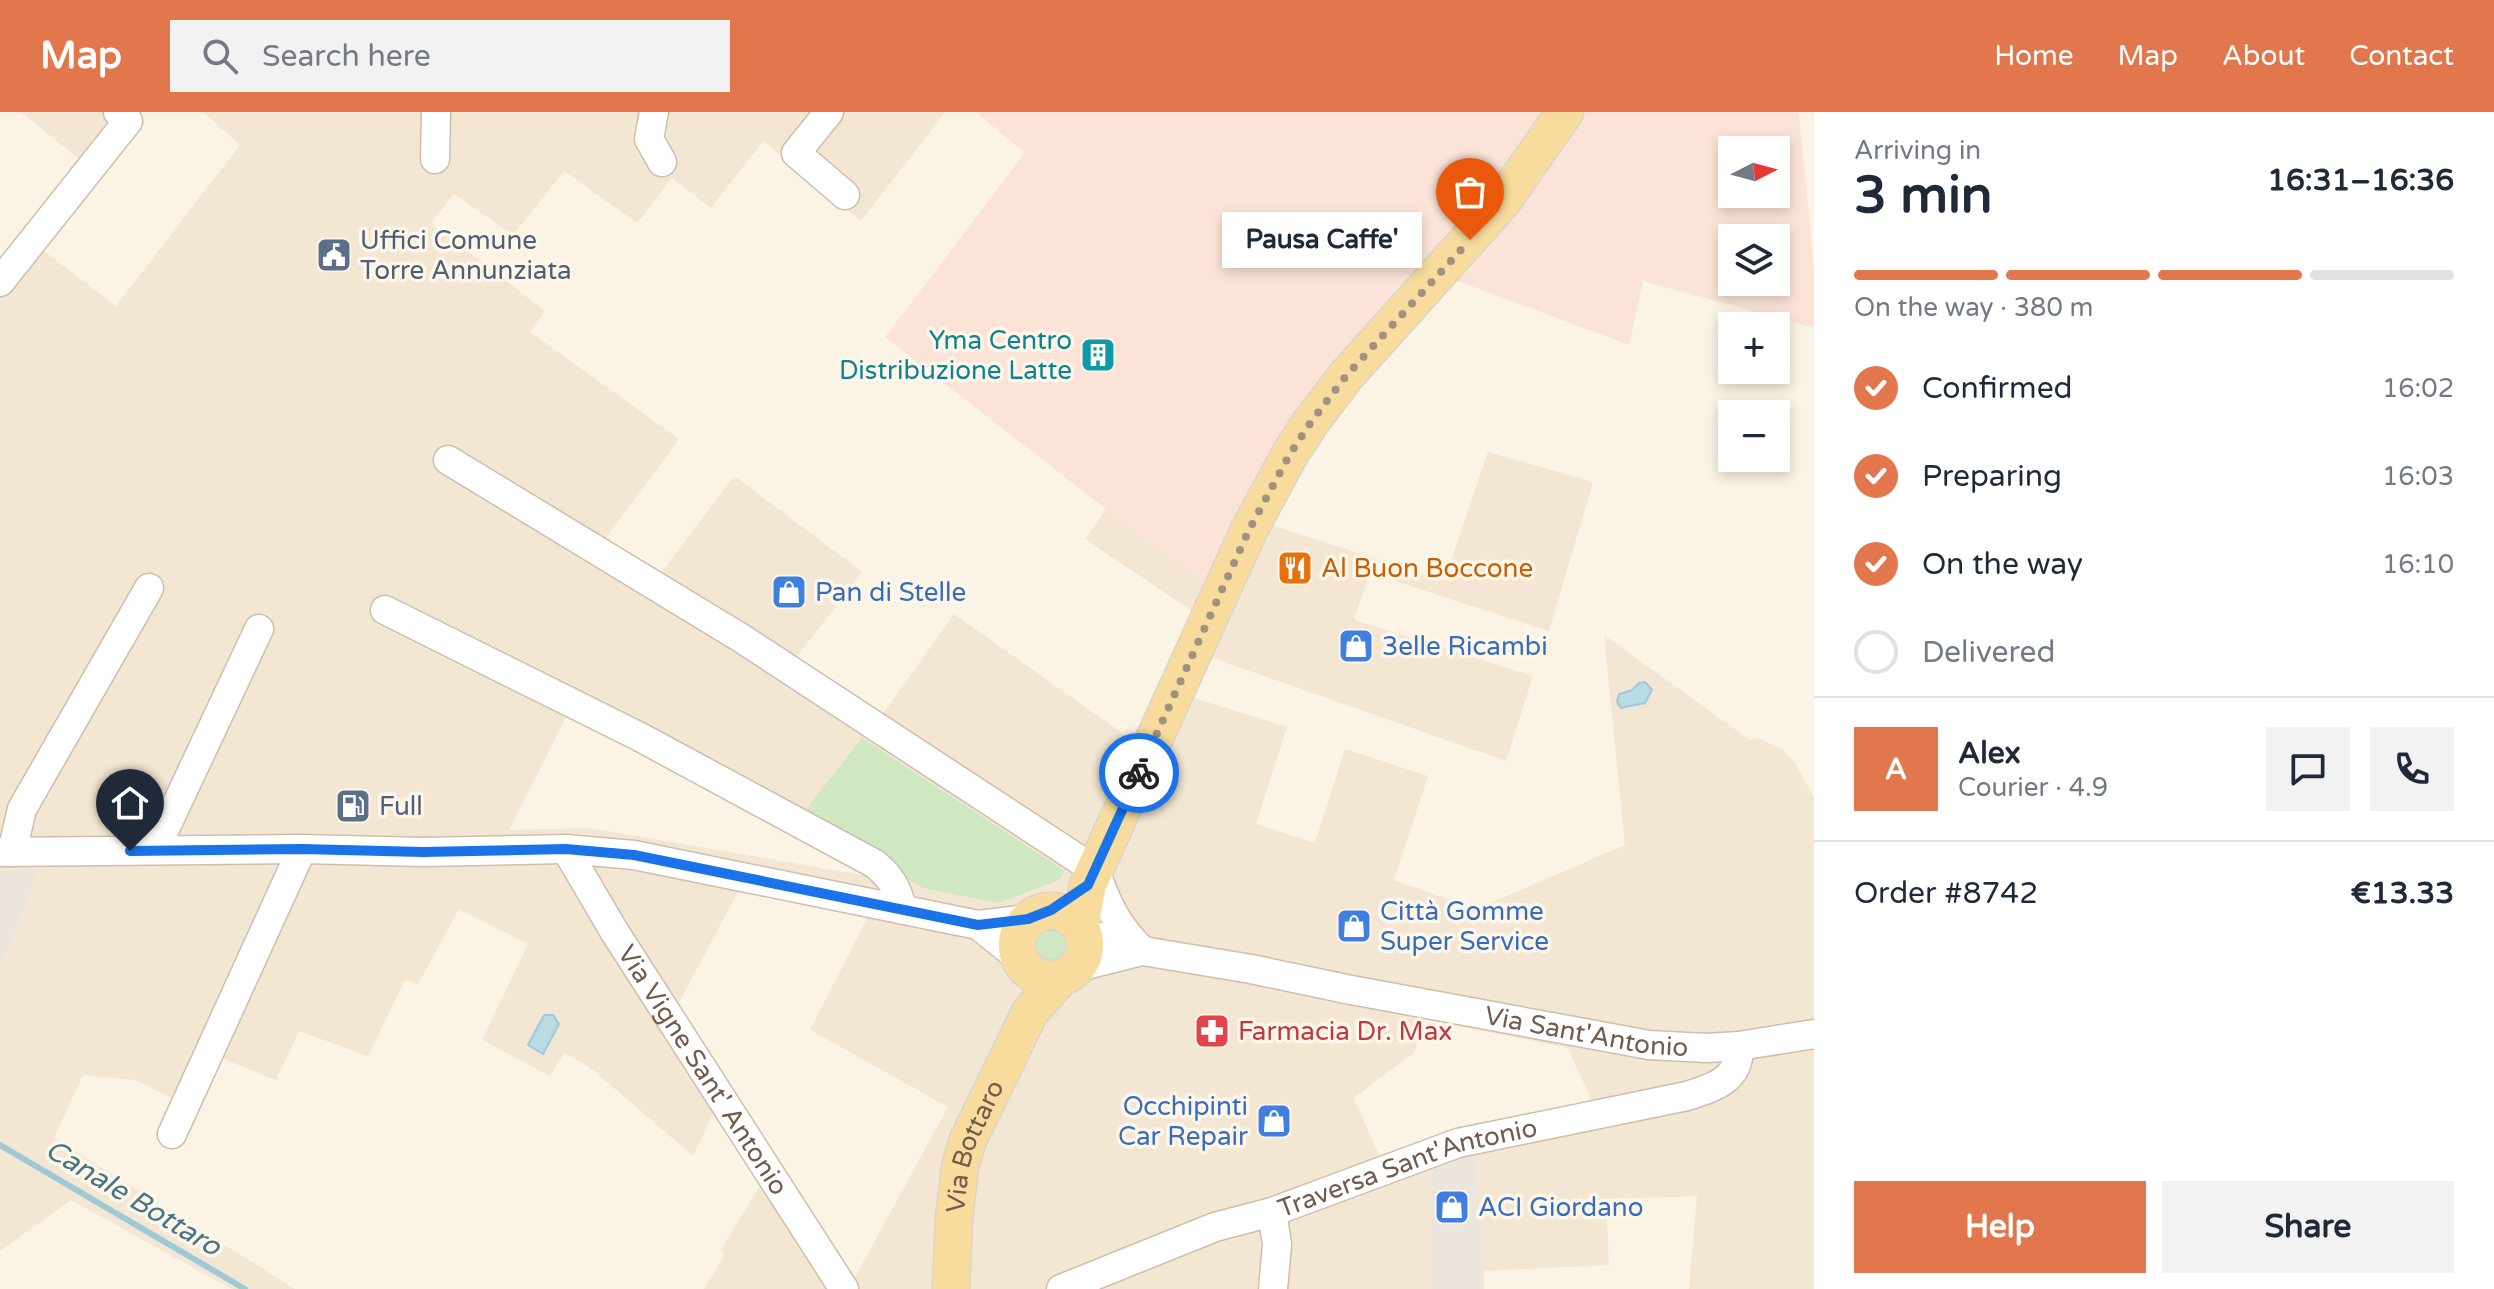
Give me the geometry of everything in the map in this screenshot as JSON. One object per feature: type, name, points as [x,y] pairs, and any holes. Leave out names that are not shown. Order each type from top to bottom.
[{"type":"main road","points":[[1053,945],[1091,878],[1249,530],[1290,454],[1346,376],[1502,202],[1565,112]]},
{"type":"main road","name":"Via Bottaro","points":[[951,1289],[954,1219],[960,1167],[968,1140],[1030,1012],[1053,945]]},
{"type":"street","points":[[0,282],[128,121],[118,112]]},
{"type":"street","points":[[435,159],[436,112]]},
{"type":"street","points":[[654,112],[649,139],[662,162]]},
{"type":"street","points":[[829,112],[796,153],[845,195]]},
{"type":"street","points":[[448,460],[741,638],[1091,878],[1126,935],[1143,951]]},
{"type":"street","points":[[149,588],[22,809],[6,852],[566,849],[634,855],[902,908],[1053,945]]},
{"type":"street","points":[[385,610],[640,737],[875,864],[897,888],[902,908]]},
{"type":"street","points":[[155,850],[259,629]]},
{"type":"street","points":[[172,1134],[302,849]]},
{"type":"street","name":"Via Vigne Sant' Antonio","points":[[566,849],[623,944],[844,1289]]},
{"type":"street","name":"Via Sant'Antonio","points":[[978,925],[1053,945],[1143,951],[1649,1045],[1707,1048],[1736,1058],[1804,1036]]},
{"type":"street","name":"Traversa Sant'Antonio","points":[[1061,1289],[1215,1227],[1272,1212],[1458,1143],[1707,1090],[1736,1058]]},
{"type":"street","points":[[1272,1212],[1277,1244],[1273,1289]]},
{"type":"shaded area","points":[[21,112],[129,112],[94,171]]},
{"type":"shaded area","points":[[203,112],[945,112],[861,221],[763,141],[711,208],[672,178],[637,223],[564,171],[513,235],[454,194],[431,223],[545,311],[530,332],[679,439],[603,542],[660,574],[734,476],[862,572],[796,658],[883,714],[954,614],[1132,740],[1192,611],[1085,539],[1106,509],[1204,581],[1271,525],[1444,581],[1488,452],[1593,482],[1549,631],[1370,573],[1355,616],[1355,620],[1533,676],[1506,761],[1207,656],[1190,697],[1287,727],[1256,824],[1315,843],[1345,749],[1428,776],[1394,880],[1465,905],[1488,904],[1625,845],[1604,635],[1750,740],[1760,739],[1783,750],[1795,763],[1814,797],[1814,1289],[1689,1289],[1697,1196],[1606,1199],[1609,1265],[1484,1271],[1484,1289],[704,1289],[724,1256],[721,1250],[762,1182],[714,1112],[693,1156],[588,1066],[564,1053],[550,1076],[482,1040],[528,944],[459,909],[418,984],[405,980],[368,1056],[299,1031],[276,1080],[214,1055],[191,1108],[136,1080],[83,1075],[54,1138],[295,1289],[232,1289],[71,1200],[0,1251],[0,970],[40,871],[0,871],[0,272],[27,238],[116,306],[240,145]],"holes":[[[570,709],[868,876],[589,828],[509,830]],[[739,890],[869,915],[810,1030],[948,1107],[853,1281],[675,1010]],[[1423,1019],[1568,1048],[1595,1108],[1382,1162],[1354,1098],[1415,1052]]]},
{"type":"shaded area","points":[[976,112],[1799,112],[1814,269],[1814,328],[1790,321],[1790,312],[1756,312],[1643,281],[1629,345],[1452,279],[1340,406],[1315,443],[1271,525],[1204,581],[885,337],[1025,153]]},
{"type":"shaded area","points":[[40,870],[0,970],[0,871]]},
{"type":"shaded area","points":[[1476,1156],[1483,1289],[1432,1289],[1432,1167]]},
{"type":"green space","points":[[862,738],[1065,871],[1059,880],[998,903],[923,888],[801,816]]},
{"type":"green space","points":[[1052,926],[1066,931],[1071,945],[1066,959],[1052,964],[1038,959],[1033,945],[1038,931]]},
{"type":"water","points":[[1645,682],[1652,690],[1645,703],[1621,708],[1617,702],[1619,694]]},
{"type":"water","points":[[544,1015],[553,1015],[559,1024],[543,1054],[528,1045]]},
{"type":"waterway","name":"Canale Bottaro","points":[[0,1145],[245,1289]]},
{"type":"way so far","points":[[1139,773],[1249,530],[1290,454],[1346,376],[1470,240]]},
{"type":"place","name":"Pausa Caffe'","points":[[1470,240]]},
{"type":"place","name":"Uffici Comune Torre Annunziata","points":[[334,255]]},
{"type":"place","name":"Yma Centro Distribuzione Latte","points":[[1098,355]]},
{"type":"place","name":"Al Buon Boccone","points":[[1295,568]]},
{"type":"place","name":"Pan di Stelle","points":[[789,592]]},
{"type":"place","name":"3elle Ricambi","points":[[1356,646]]},
{"type":"place","name":"Full","points":[[353,806]]},
{"type":"place","name":"Città Gomme Super Service","points":[[1354,926]]},
{"type":"place","name":"Farmacia Dr. Max","points":[[1212,1031]]},
{"type":"place","name":"Occhipinti Car Repair","points":[[1274,1121]]},
{"type":"place","name":"ACI Giordano","points":[[1452,1207]]},
{"type":"route","points":[[130,851],[566,849],[634,855],[978,925],[1028,919],[1051,910],[1088,885],[1139,773]]}]
